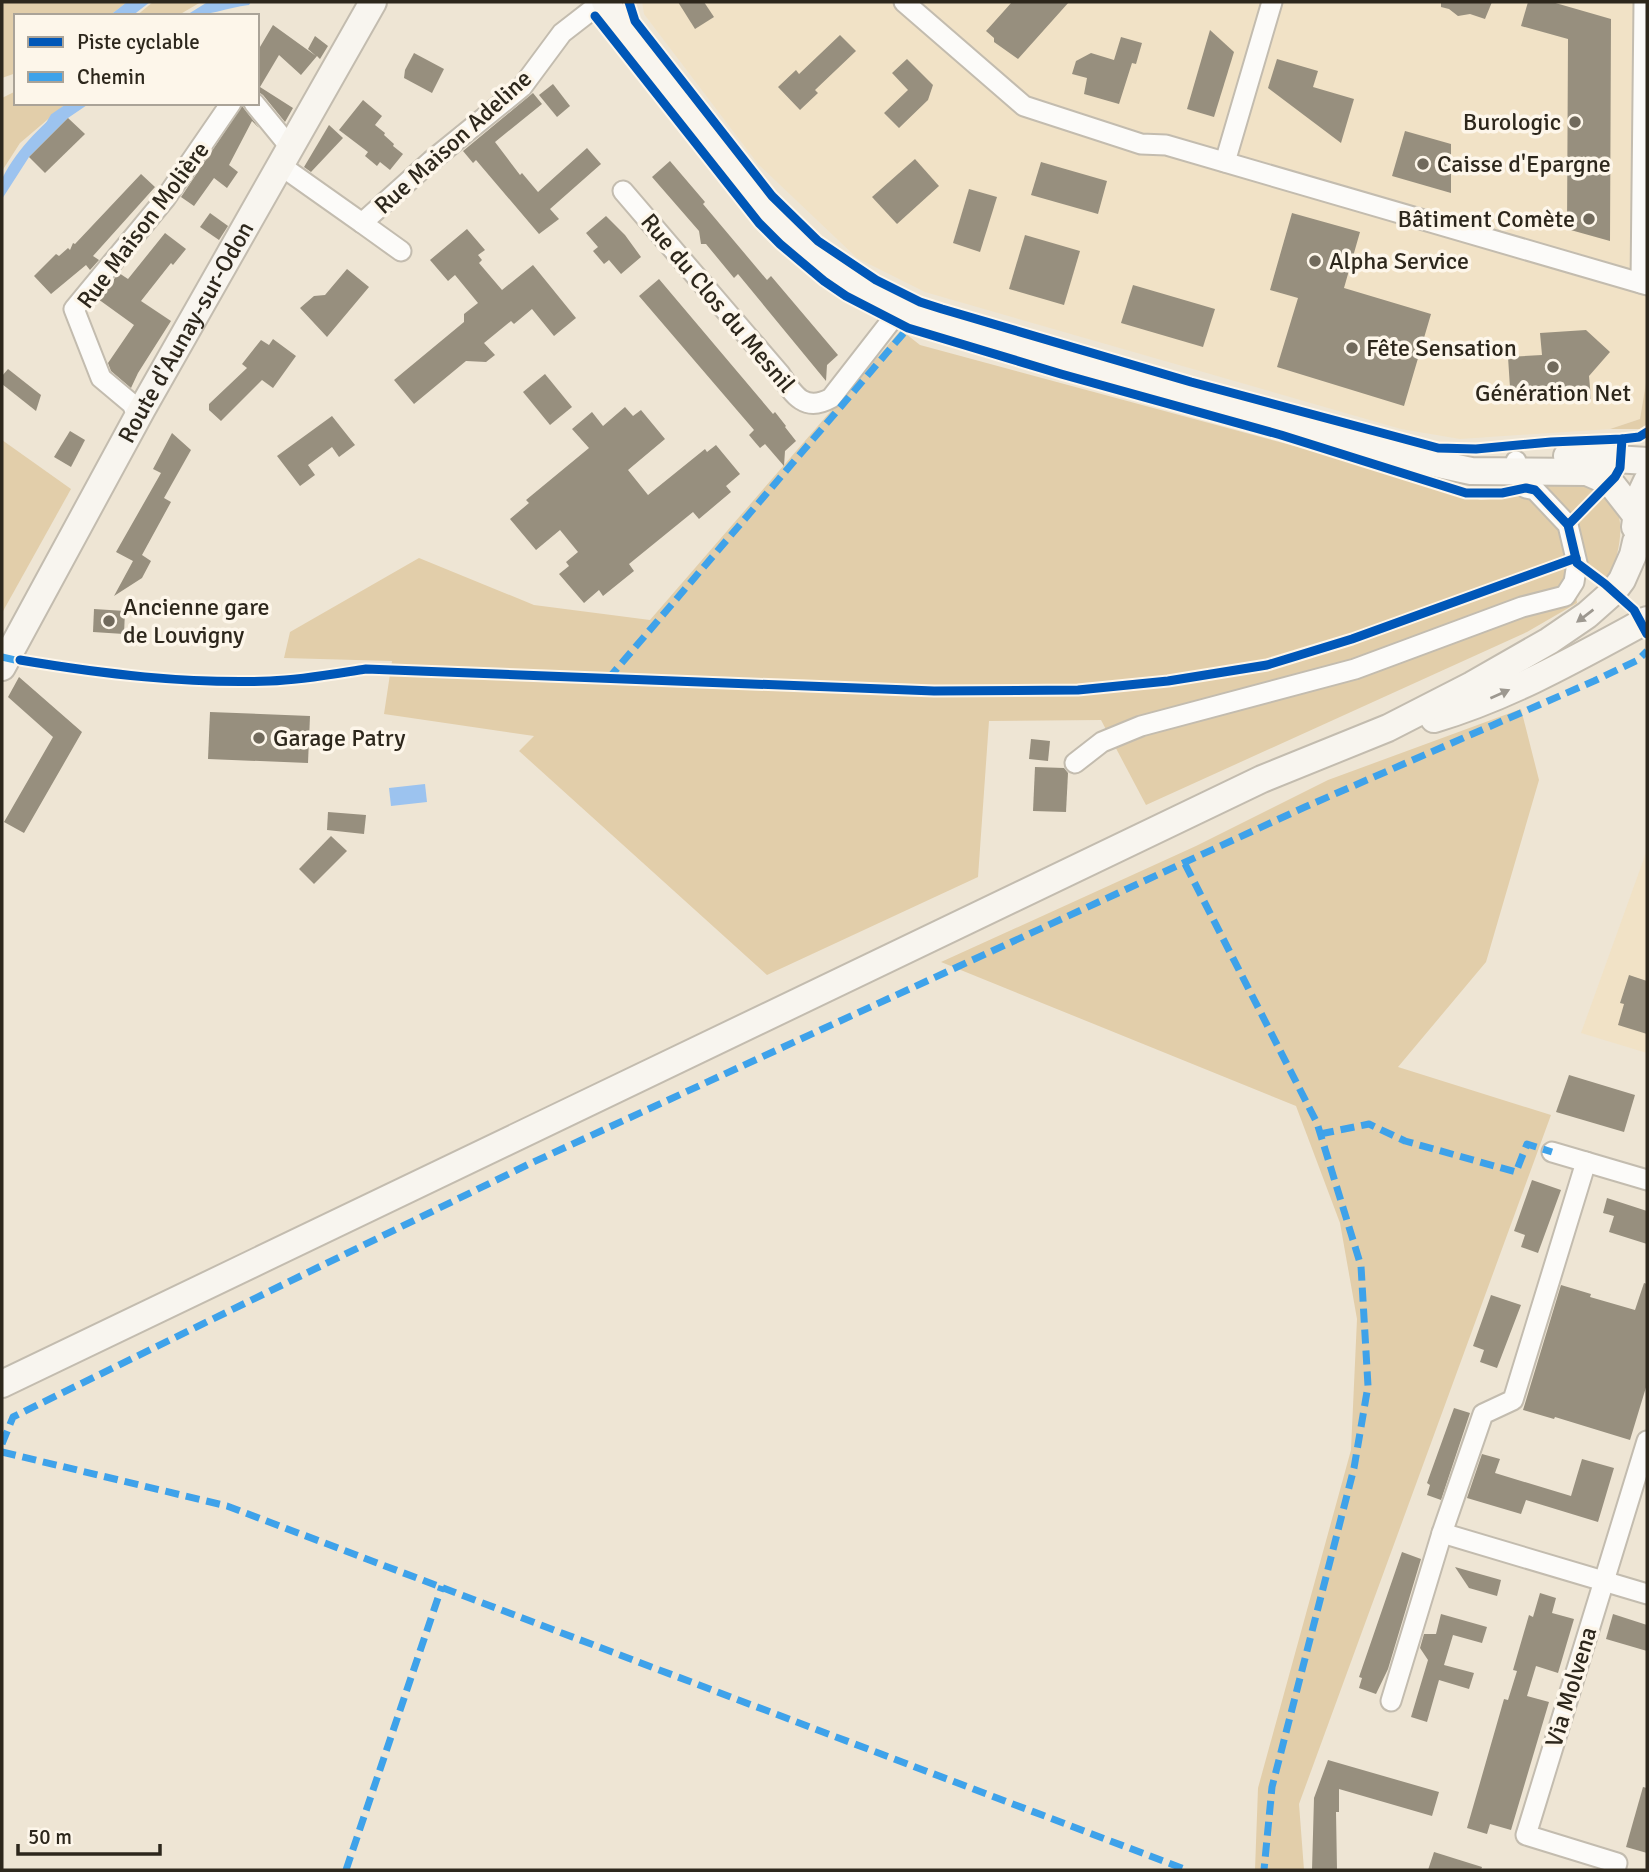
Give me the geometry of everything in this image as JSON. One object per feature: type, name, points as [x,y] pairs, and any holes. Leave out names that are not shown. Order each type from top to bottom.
[{"type":"main road","name":"Route d'Aunay-sur-Odon","points":[[2,667],[138,417],[373,2]]},
{"type":"main road","points":[[603,2],[742,182],[772,216],[802,245],[841,275],[901,308],[936,321],[1273,420],[1471,471],[1585,456],[1647,461]]},
{"type":"main road","points":[[1516,465],[1587,472],[1610,482],[1635,514]]},
{"type":"main road","points":[[2,1384],[1262,779],[1388,728],[1528,653],[1587,615],[1614,592],[1633,555],[1636,542],[1635,514],[1647,481]]},
{"type":"main road","points":[[1636,542],[1647,568]]},
{"type":"main road","points":[[1388,728],[1436,718],[1480,704],[1647,620]]},
{"type":"street","name":"Rue Maison Adeline","points":[[362,223],[431,161],[522,88],[562,33],[603,2]]},
{"type":"street","points":[[904,2],[1024,106],[1141,145],[1166,145],[1644,284],[1644,3]]},
{"type":"street","points":[[1225,162],[1272,2]]},
{"type":"street","name":"Rue Maison Molière","points":[[138,417],[132,404],[101,378],[74,309],[165,199],[230,105]]},
{"type":"street","points":[[255,105],[285,156]]},
{"type":"street","name":"Rue Maison Adeline","points":[[285,156],[362,223],[401,251]]},
{"type":"street","name":"Rue du Clos du Mesnil","points":[[623,191],[779,374],[789,391],[800,400],[822,403],[831,398],[901,308]]},
{"type":"street","points":[[1076,763],[1102,742],[1140,726],[1355,669],[1522,607],[1565,596],[1574,582],[1577,563],[1568,525],[1535,490],[1526,488],[1516,465]]},
{"type":"street","points":[[1552,1152],[1647,1180]]},
{"type":"street","points":[[1391,1701],[1442,1533],[1483,1414],[1513,1400],[1586,1162]]},
{"type":"street","name":"Via Molvena","points":[[1615,1870],[1617,1863],[1526,1835],[1647,1440]]},
{"type":"street","points":[[1442,1533],[1647,1594]]},
{"type":"shaded area","points":[[2,2],[127,2],[112,14],[14,14],[14,74],[2,78]]},
{"type":"shaded area","points":[[153,2],[201,2],[180,14],[138,14]]},
{"type":"shaded area","points":[[642,2],[1647,2],[1647,377],[1640,419],[1610,429],[1460,439],[1401,429],[925,292],[857,258],[758,164],[644,14]]},
{"type":"shaded area","points":[[14,92],[14,105],[65,105],[20,143],[2,171],[2,98]]},
{"type":"shaded area","points":[[901,330],[920,345],[1339,458],[1481,500],[1525,495],[1550,514],[1568,538],[1577,603],[1527,632],[1146,805],[1101,720],[989,721],[978,877],[767,975],[519,751],[534,736],[384,714],[392,661],[284,658],[290,632],[419,558],[534,605],[650,620]]},
{"type":"shaded area","points":[[1647,377],[1647,424],[1640,429],[1610,429],[1640,419]]},
{"type":"shaded area","points":[[2,440],[71,489],[2,613]]},
{"type":"shaded area","points":[[1547,477],[1601,488],[1573,514],[1567,514],[1544,493],[1539,480]]},
{"type":"shaded area","points":[[1607,492],[1614,502],[1620,523],[1619,544],[1611,578],[1585,563],[1574,527]]},
{"type":"shaded area","points":[[1521,709],[1539,780],[1486,962],[1398,1067],[1551,1115],[1299,1804],[1304,1870],[1255,1870],[1258,1788],[1351,1450],[1357,1319],[1340,1223],[1296,1106],[941,962],[1196,846],[1328,780]]},
{"type":"shaded area","points":[[1647,850],[1647,1053],[1581,1033]]},
{"type":"water","points":[[127,2],[150,2],[135,14],[112,14]]},
{"type":"water","points":[[251,2],[249,5],[206,14],[188,14],[206,3]]},
{"type":"water","points":[[69,105],[87,105],[68,118],[29,157],[2,199],[2,180],[9,166],[42,126]]},
{"type":"water","points":[[425,784],[427,802],[391,806],[389,788]]},
{"type":"building","points":[[678,2],[704,2],[714,17],[695,29]]},
{"type":"building","points":[[1012,2],[1069,2],[1018,59],[994,42],[994,38],[986,31]]},
{"type":"building","points":[[1441,2],[1492,2],[1485,19],[1470,14],[1458,16],[1441,7]]},
{"type":"building","points":[[1528,2],[1552,2],[1611,19],[1610,241],[1567,229],[1568,39],[1521,26]]},
{"type":"building","points":[[273,25],[316,56],[308,49],[315,36],[328,46],[320,59],[317,56],[301,75],[279,55],[260,87],[293,108],[285,122],[259,92],[259,49]]},
{"type":"building","points":[[1210,30],[1234,52],[1214,117],[1187,109]]},
{"type":"building","points":[[840,35],[856,51],[815,90],[818,93],[800,110],[778,87],[796,70],[799,74]]},
{"type":"building","points":[[1121,37],[1142,43],[1136,64],[1132,63],[1119,104],[1084,94],[1087,78],[1072,74],[1076,61],[1091,53],[1114,60]]},
{"type":"building","points":[[414,53],[444,69],[432,93],[404,78]]},
{"type":"building","points":[[907,59],[933,85],[928,100],[899,128],[884,113],[908,90],[892,73]]},
{"type":"building","points":[[1277,59],[1318,71],[1313,87],[1354,99],[1341,143],[1268,88]]},
{"type":"building","points":[[553,84],[570,106],[557,117],[539,95]]},
{"type":"building","points":[[533,93],[542,104],[495,142],[520,175],[522,173],[538,192],[587,148],[601,164],[550,209],[559,219],[539,234],[476,160],[473,163],[463,151]]},
{"type":"building","points":[[363,100],[382,116],[375,125],[403,154],[390,170],[380,162],[377,166],[365,156],[368,152],[339,130]]},
{"type":"building","points":[[242,106],[259,128],[252,121],[229,165],[238,172],[227,188],[214,178],[194,206],[181,197]]},
{"type":"building","points":[[68,118],[85,134],[45,173],[29,157]]},
{"type":"building","points":[[329,125],[343,138],[311,172],[304,167]]},
{"type":"building","name":"Caisse d'Epargne","points":[[1405,131],[1451,144],[1451,193],[1392,176]]},
{"type":"building","points":[[915,159],[939,186],[897,224],[872,197]]},
{"type":"building","points":[[670,161],[767,280],[771,276],[838,355],[827,365],[826,381],[738,274],[734,278],[706,244],[701,244],[699,231],[652,177]]},
{"type":"building","points":[[1041,162],[1107,181],[1098,214],[1031,195]]},
{"type":"building","points":[[141,174],[155,187],[93,256],[99,260],[90,270],[86,265],[51,294],[34,276],[56,254],[59,256],[68,248],[70,250],[73,243],[75,244]]},
{"type":"building","points":[[969,189],[997,197],[980,252],[953,243]]},
{"type":"building","points":[[210,213],[228,226],[219,240],[200,227]]},
{"type":"building","points":[[1292,213],[1360,232],[1344,288],[1431,314],[1404,406],[1277,367],[1298,298],[1270,290]]},
{"type":"building","points":[[606,216],[625,235],[641,257],[621,274],[609,260],[604,264],[593,251],[598,247],[586,233]]},
{"type":"building","points":[[467,229],[485,250],[478,255],[482,260],[479,263],[502,290],[533,265],[576,318],[554,336],[532,309],[514,324],[511,321],[484,343],[495,355],[486,362],[466,361],[414,404],[394,380],[464,322],[464,314],[478,303],[455,275],[448,281],[430,260]]},
{"type":"building","points":[[165,233],[186,249],[173,265],[171,263],[141,301],[171,321],[131,388],[111,371],[108,363],[134,325],[98,299],[119,273],[128,279]]},
{"type":"building","points":[[1025,235],[1080,251],[1064,305],[1009,289]]},
{"type":"building","points":[[347,269],[369,287],[327,337],[300,308],[314,296],[325,295]]},
{"type":"building","points":[[659,279],[786,426],[796,441],[785,451],[784,466],[765,444],[760,448],[754,441],[749,435],[754,430],[639,296]]},
{"type":"building","points":[[1133,285],[1215,309],[1203,347],[1121,323]]},
{"type":"building","name":"Génération Net","points":[[1586,330],[1610,352],[1589,376],[1591,399],[1511,403],[1508,357],[1542,355],[1540,333]]},
{"type":"building","points":[[273,339],[296,356],[273,388],[262,380],[221,421],[209,410],[209,404],[247,368],[242,364],[261,340],[269,345]]},
{"type":"building","points":[[8,369],[41,395],[36,411],[2,384],[2,376]]},
{"type":"building","points":[[545,374],[572,407],[550,425],[523,392]]},
{"type":"building","points":[[625,407],[633,416],[641,410],[665,439],[628,470],[648,495],[705,449],[707,452],[716,445],[740,474],[726,486],[731,492],[699,519],[693,512],[629,564],[634,571],[603,596],[599,590],[584,603],[559,574],[569,566],[566,562],[578,552],[560,530],[536,550],[510,519],[529,503],[526,500],[589,448],[572,429],[592,412],[603,426]]},
{"type":"building","points":[[332,416],[355,445],[339,457],[332,447],[308,465],[315,475],[300,486],[277,456]]},
{"type":"building","points":[[70,431],[85,440],[71,467],[54,457]]},
{"type":"building","points":[[172,433],[191,450],[164,498],[171,502],[142,555],[151,561],[142,578],[114,596],[133,561],[116,552],[161,473],[153,469]]},
{"type":"building","name":"Ancienne gare de Louvigny","points":[[94,609],[125,611],[124,634],[93,632]]},
{"type":"building","points":[[19,677],[82,732],[24,833],[4,822],[53,737],[8,697]]},
{"type":"building","name":"Garage Patry","points":[[210,712],[310,716],[308,763],[208,759]]},
{"type":"building","points":[[1031,739],[1050,741],[1048,761],[1029,759]]},
{"type":"building","points":[[1035,767],[1064,768],[1068,773],[1066,812],[1033,811]]},
{"type":"building","points":[[328,812],[366,815],[364,834],[327,830]]},
{"type":"building","points":[[331,836],[347,851],[314,884],[299,869]]},
{"type":"building","points":[[1629,975],[1647,981],[1647,1034],[1618,1025],[1624,1004],[1620,1003]]},
{"type":"building","points":[[1569,1075],[1635,1095],[1624,1132],[1556,1112]]},
{"type":"building","points":[[1532,1180],[1561,1190],[1538,1253],[1521,1247],[1525,1235],[1514,1231]]},
{"type":"building","points":[[1607,1198],[1647,1211],[1647,1244],[1609,1232],[1614,1216],[1603,1213]]},
{"type":"building","points":[[1644,1283],[1647,1284],[1647,1384],[1630,1440],[1523,1410],[1561,1285],[1635,1310]]},
{"type":"building","points":[[1491,1295],[1521,1305],[1497,1368],[1480,1362],[1484,1350],[1473,1346]]},
{"type":"building","points":[[1454,1408],[1470,1413],[1441,1500],[1427,1495],[1430,1485],[1427,1483]]},
{"type":"building","points":[[1482,1454],[1500,1459],[1495,1473],[1571,1496],[1582,1459],[1614,1468],[1598,1522],[1526,1500],[1521,1514],[1467,1498]]},
{"type":"building","points":[[1402,1552],[1421,1559],[1388,1669],[1376,1694],[1359,1688],[1362,1678],[1359,1677]]},
{"type":"building","points":[[1455,1567],[1501,1580],[1497,1596],[1469,1588]]},
{"type":"building","points":[[1540,1593],[1556,1598],[1552,1613],[1574,1619],[1558,1673],[1536,1666],[1527,1696],[1549,1702],[1511,1830],[1490,1824],[1487,1834],[1467,1828],[1504,1699],[1508,1700],[1517,1671],[1513,1670],[1529,1615],[1533,1617]]},
{"type":"building","points":[[1441,1614],[1487,1627],[1482,1643],[1453,1635],[1444,1665],[1474,1673],[1469,1689],[1439,1680],[1427,1722],[1411,1717],[1428,1660],[1420,1648],[1424,1634],[1436,1634]]},
{"type":"building","points":[[1613,1614],[1647,1625],[1647,1651],[1606,1639]]},
{"type":"building","points":[[1328,1760],[1439,1792],[1432,1816],[1339,1789],[1339,1812],[1336,1812],[1337,1870],[1312,1870],[1314,1798]]},
{"type":"building","points":[[1643,1787],[1647,1788],[1647,1853],[1626,1847]]},
{"type":"building","points":[[1434,1852],[1482,1867],[1481,1870],[1428,1870]]},
{"type":"waterway","points":[[47,126],[53,116],[69,105]]},
{"type":"marked path","points":[[608,679],[908,328]]},
{"type":"marked path","points":[[2,1444],[13,1417],[527,1165],[1305,807],[1594,681],[1638,660],[1647,651]]},
{"type":"marked path","points":[[2,657],[15,660]]},
{"type":"marked path","points":[[1185,864],[1317,1123],[1361,1266],[1368,1386],[1354,1468],[1272,1787],[1264,1870]]},
{"type":"marked path","points":[[1320,1134],[1369,1124],[1405,1141],[1516,1172],[1527,1144],[1552,1152]]},
{"type":"marked path","points":[[2,1452],[227,1506],[1187,1870]]},
{"type":"marked path","points":[[346,1870],[442,1586]]},
{"type":"cycle path","points":[[629,2],[635,21],[772,196],[818,241],[876,280],[920,302],[1191,382],[1438,448],[1476,449],[1622,439],[1639,437],[1647,432]]},
{"type":"cycle path","points":[[595,16],[759,223],[824,281],[846,296],[908,328],[1281,435],[1466,493],[1502,493],[1526,488],[1535,490],[1568,525],[1577,563],[1634,610],[1647,634]]},
{"type":"cycle path","points":[[1568,525],[1615,477],[1620,468],[1622,439]]},
{"type":"cycle path","points":[[20,660],[113,674],[239,682],[318,677],[366,669],[934,691],[1078,690],[1168,681],[1267,665],[1352,639],[1576,558]]},
{"type":"place","name":"Burologic","points":[[1575,122]]},
{"type":"place","name":"Caisse d'Epargne","points":[[1423,164]]},
{"type":"place","name":"Bâtiment Comète","points":[[1589,219]]},
{"type":"place","name":"Alpha Service","points":[[1315,261]]},
{"type":"place","name":"Fête Sensation","points":[[1352,348]]},
{"type":"place","name":"Génération Net","points":[[1553,367]]},
{"type":"place","name":"Ancienne gare de Louvigny","points":[[109,621]]},
{"type":"place","name":"Garage Patry","points":[[259,738]]}]
